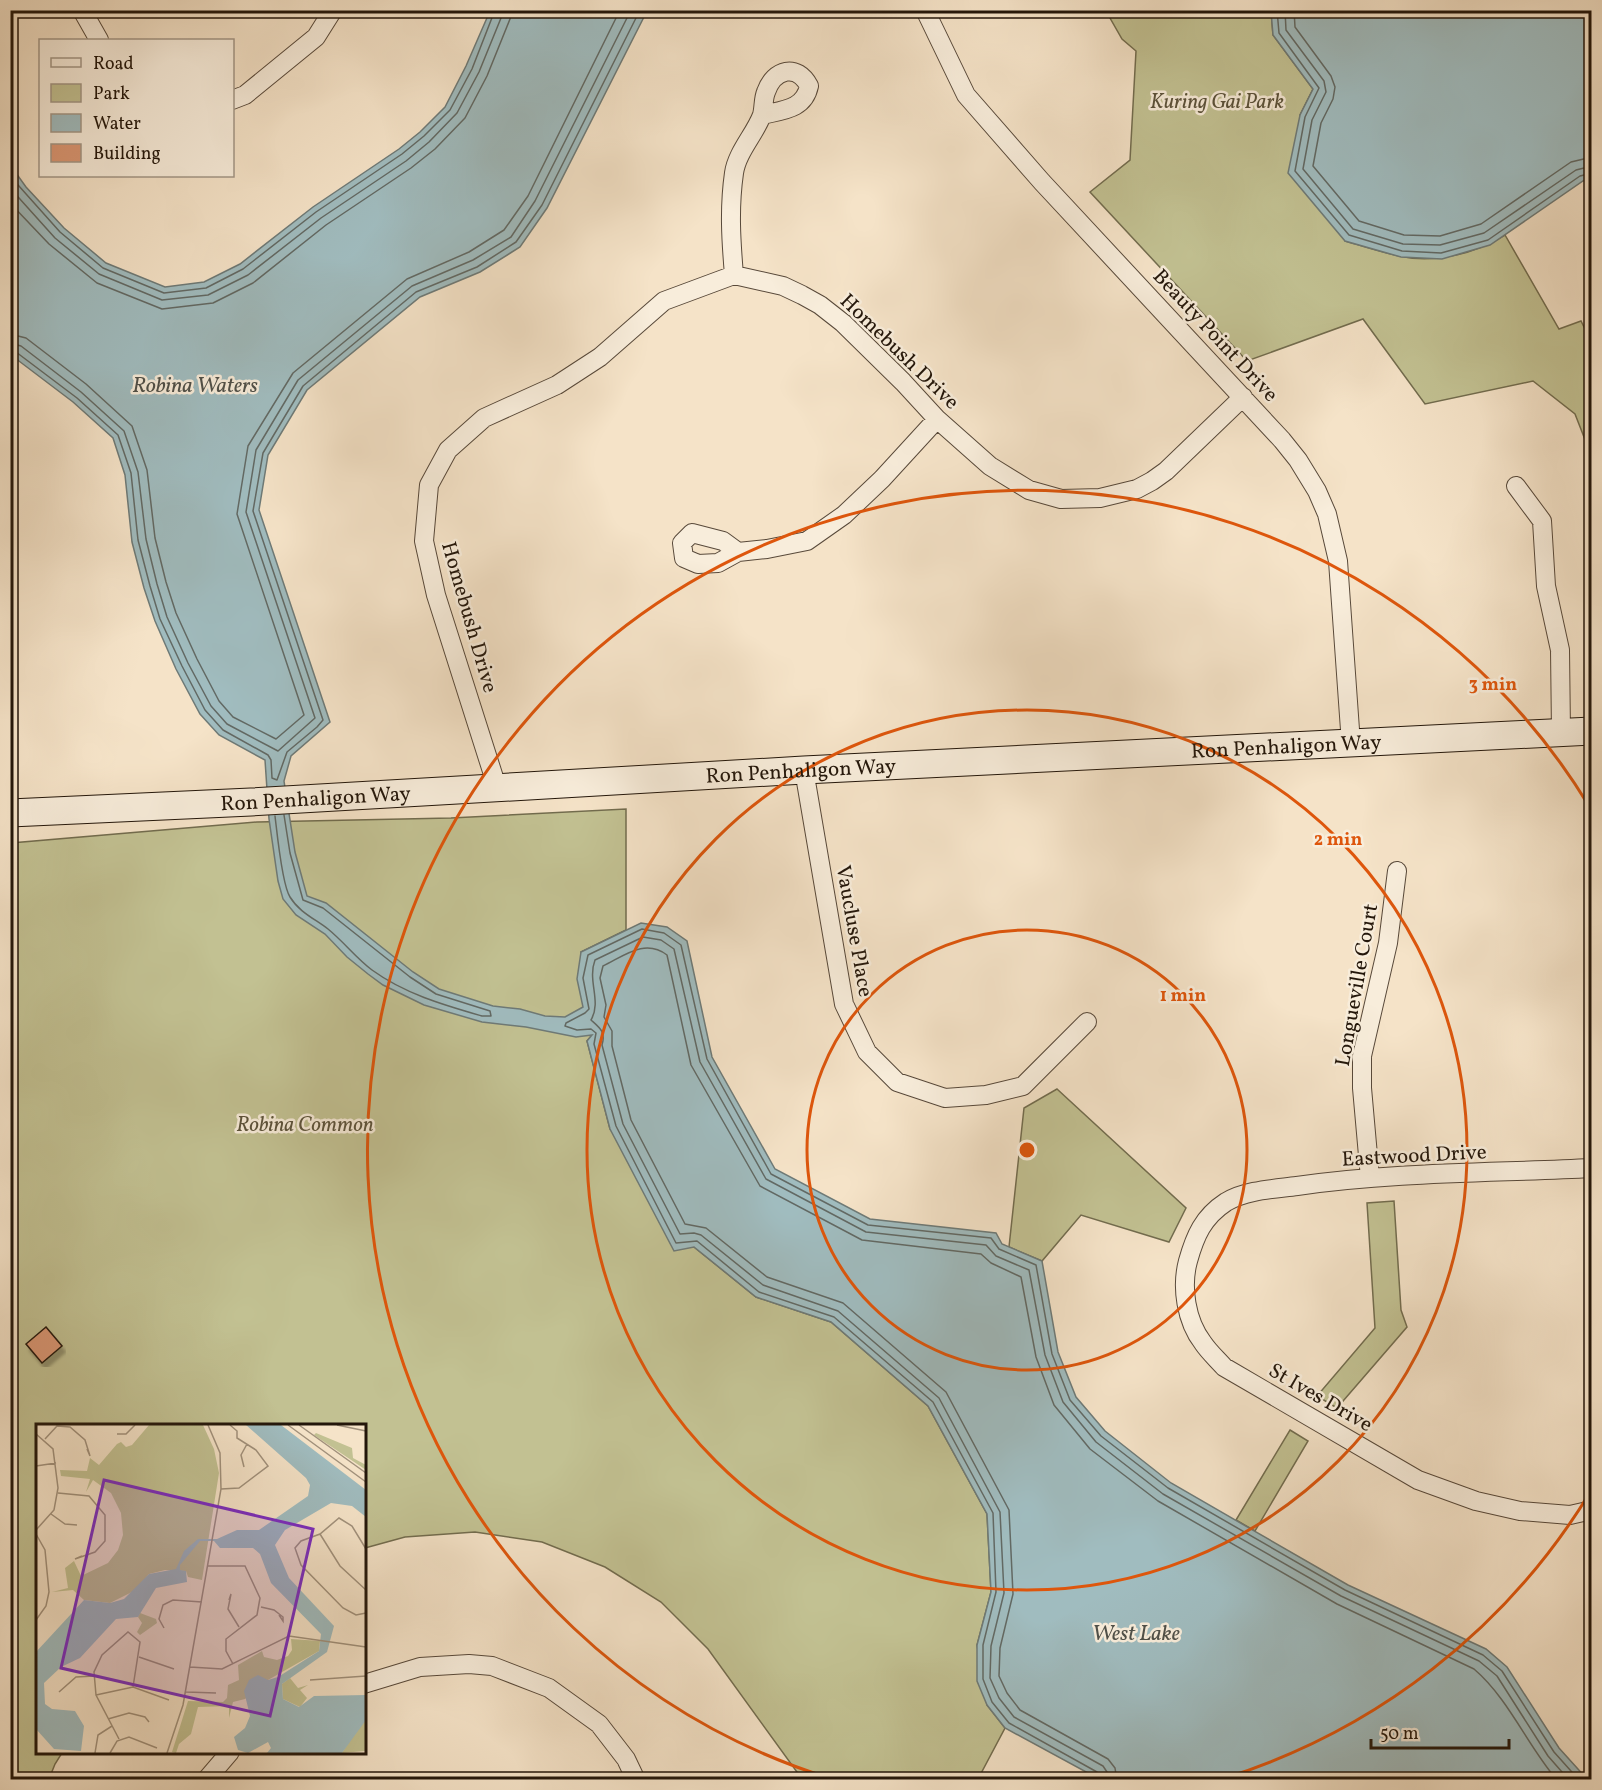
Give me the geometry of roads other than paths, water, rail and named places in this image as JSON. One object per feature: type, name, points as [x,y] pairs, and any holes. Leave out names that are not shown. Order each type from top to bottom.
[{"type":"street","points":[[82,10],[98,39]]},
{"type":"street","points":[[234,99],[245,95],[316,37],[333,10]]},
{"type":"street","name":"Beauty Point Drive","points":[[925,10],[966,95],[1042,182],[1243,397],[1298,460],[1309,476],[1327,514],[1338,561],[1351,744]]},
{"type":"street","points":[[734,275],[729,212],[735,170],[762,115]]},
{"type":"street","name":"Homebush Drive","points":[[497,787],[436,595],[424,541],[429,486],[448,450],[484,418],[557,385],[600,357],[664,301],[734,275],[783,286],[820,305],[865,345],[937,419],[990,466],[1029,490],[1061,499],[1079,500],[1116,495],[1137,489],[1152,481],[1243,397]]},
{"type":"street","points":[[738,552],[807,541],[844,515],[882,479],[937,419]]},
{"type":"street","points":[[1516,486],[1542,521],[1546,586],[1560,650],[1561,732]]},
{"type":"street","name":"Ron Penhaligon Way","points":[[10,813],[251,802],[804,770],[1592,731]]},
{"type":"street","name":"Vaucluse Place","points":[[804,770],[844,1004],[867,1052],[897,1082],[945,1098],[986,1095],[1023,1086],[1087,1022]]},
{"type":"street","name":"Longueville Court","points":[[1370,1178],[1362,1088],[1362,1056],[1388,943],[1397,871]]},
{"type":"street","name":"Eastwood Drive","points":[[1240,1196],[1308,1184],[1370,1178],[1592,1168]]},
{"type":"street","name":"St Ives Drive","points":[[1240,1196],[1228,1201],[1203,1223],[1194,1238],[1184,1275],[1188,1311],[1202,1342],[1224,1367],[1418,1480],[1476,1501],[1520,1511],[1570,1515],[1592,1510]]},
{"type":"street","points":[[366,1683],[420,1667],[469,1664],[492,1666],[549,1688],[599,1724],[626,1759],[636,1779]]},
{"type":"street","points":[[206,1779],[228,1754]]},
{"type":"water","points":[[490,11],[647,11],[547,208],[520,247],[480,272],[420,297],[307,390],[268,455],[259,510],[330,722],[291,756],[284,781],[295,852],[307,896],[326,903],[413,972],[439,989],[493,1006],[520,1009],[545,1016],[565,1017],[583,1007],[577,979],[581,952],[641,923],[667,927],[687,941],[712,1057],[775,1169],[870,1219],[996,1233],[1002,1244],[1042,1261],[1058,1352],[1076,1397],[1105,1431],[1171,1483],[1348,1585],[1486,1649],[1507,1667],[1559,1748],[1587,1779],[1099,1779],[1005,1728],[987,1705],[977,1681],[977,1645],[991,1592],[987,1514],[928,1406],[831,1322],[756,1297],[694,1247],[674,1251],[610,1129],[587,1041],[592,1035],[576,1037],[526,1027],[482,1022],[424,1005],[383,985],[368,974],[347,957],[325,934],[296,915],[283,899],[278,881],[269,819],[265,760],[219,735],[200,714],[176,669],[155,621],[144,588],[132,542],[125,475],[113,438],[73,402],[11,355],[11,166],[26,187],[64,228],[106,263],[165,287],[204,282],[240,264],[313,207],[399,149],[420,132],[445,107]]},
{"type":"water","points":[[1271,11],[1591,11],[1591,179],[1583,181],[1490,245],[1442,259],[1401,257],[1345,241],[1288,173],[1300,115],[1313,89],[1273,35]]},
{"type":"park label","name":"Kuring Gai Park","points":[[1217,101]]},
{"type":"park label","name":"Robina Common","points":[[305,1124]]},
{"type":"water label","name":"Robina Waters","points":[[195,384]]},
{"type":"water label","name":"West Lake","points":[[1136,1632]]}]
